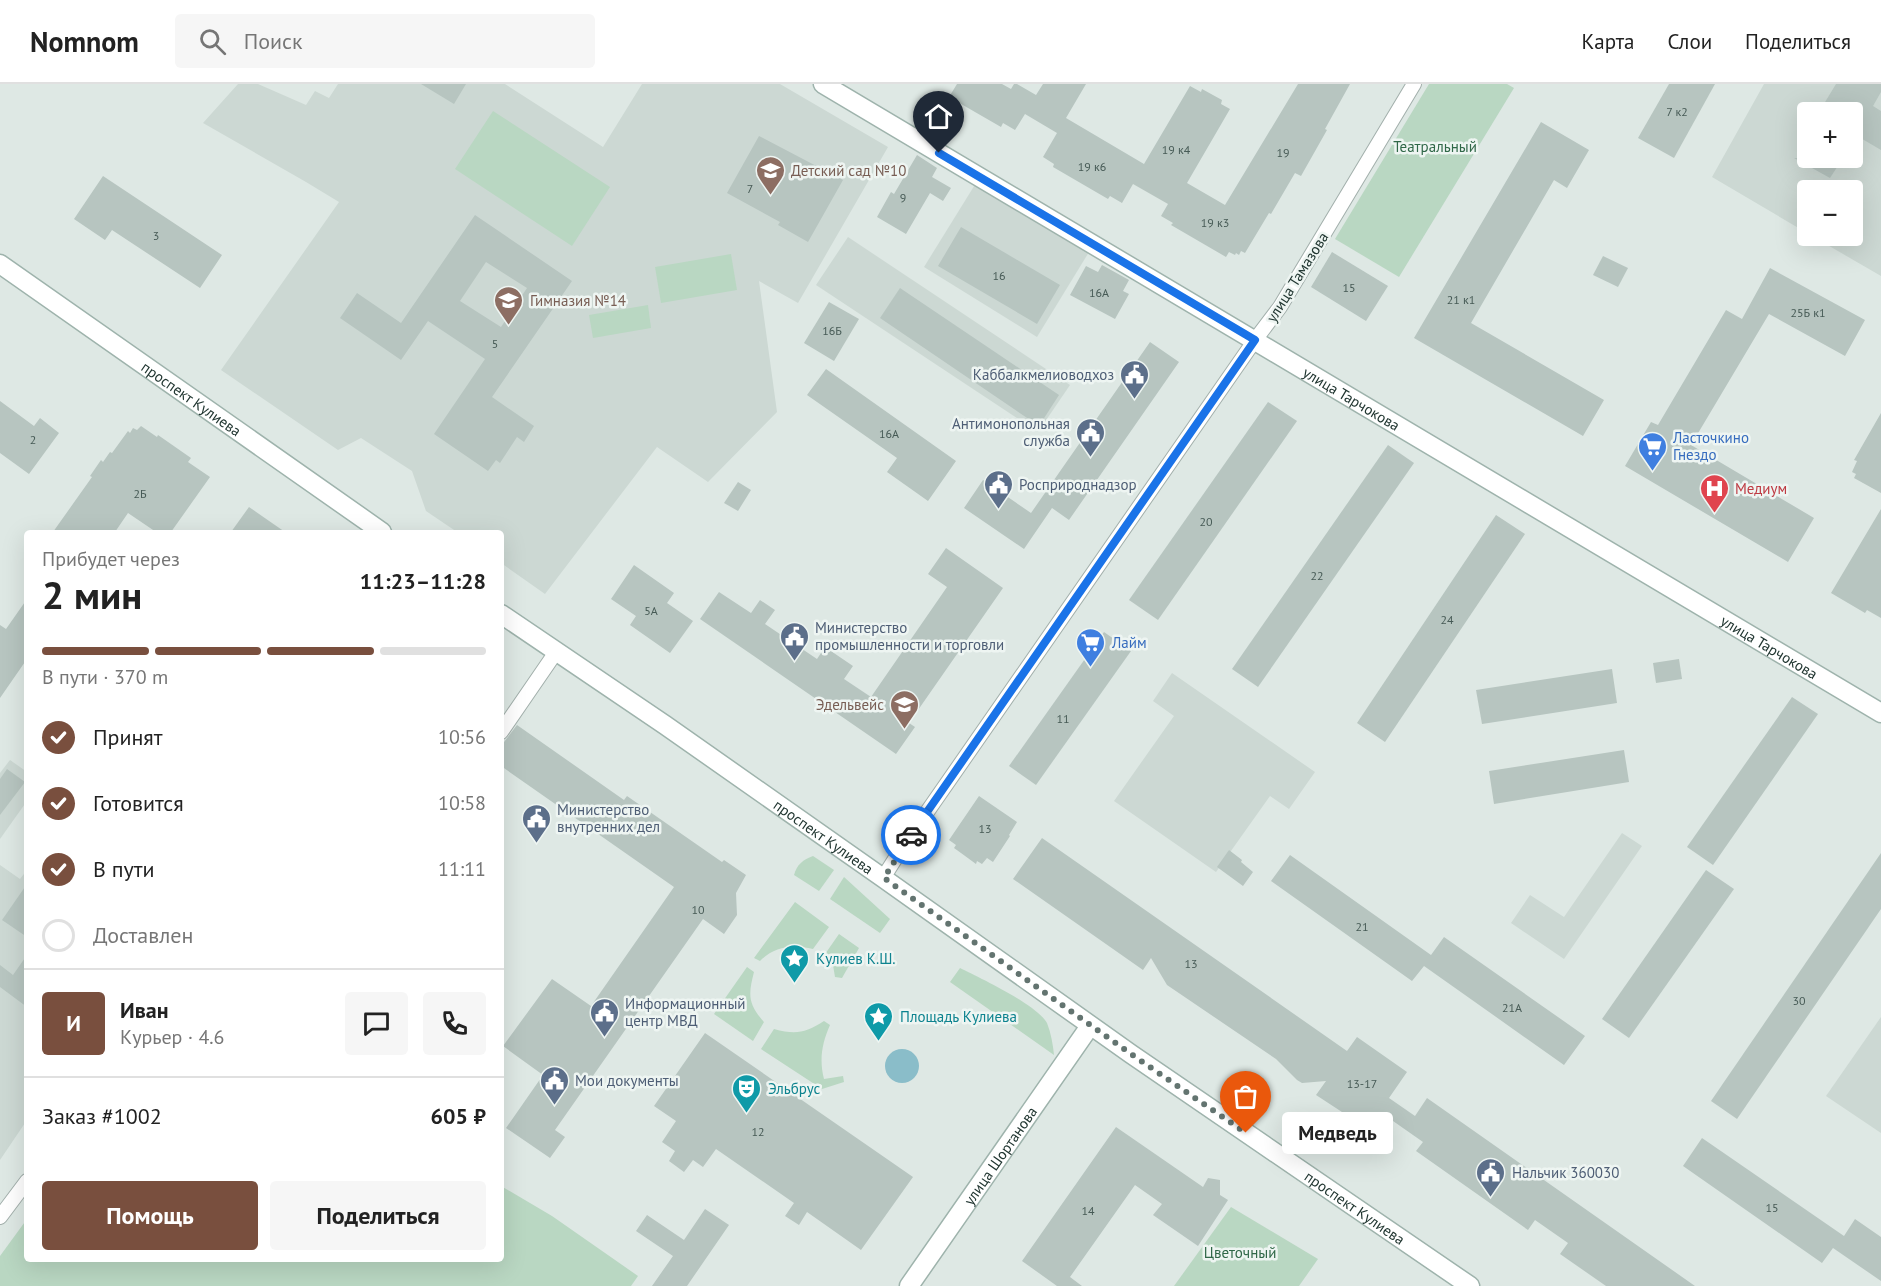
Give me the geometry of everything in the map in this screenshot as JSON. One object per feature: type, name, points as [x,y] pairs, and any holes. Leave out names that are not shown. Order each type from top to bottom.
[{"type":"main road","name":"улица Тарчокова","points":[[823,84],[1881,713]]},
{"type":"main road","name":"проспект Кулиева","points":[[0,264],[379,530]]},
{"type":"main road","name":"проспект Кулиева","points":[[504,616],[884,878],[1090,1026],[1470,1286]]},
{"type":"main road","name":"улица Шортанова","points":[[909,1286],[1090,1026]]},
{"type":"street","name":"улица Тамазова","points":[[884,878],[908,839],[1280,307],[1414,84]]},
{"type":"street","points":[[504,728],[556,652]]},
{"type":"street","points":[[0,1217],[24,1185]]},
{"type":"shaded area","name":"Гимназия №14","points":[[238,84],[258,84],[306,105],[315,91],[329,98],[338,84],[505,84],[603,147],[642,84],[780,84],[888,147],[798,303],[759,281],[777,412],[708,482],[657,447],[545,594],[504,565],[504,530],[454,530],[426,511],[412,471],[361,438],[338,450],[221,370],[339,202],[203,123]]},
{"type":"shaded area","points":[[1764,84],[1881,84],[1881,276],[1829,246],[1863,246],[1863,180],[1797,180],[1797,227],[1712,177]]},
{"type":"shaded area","points":[[976,183],[1089,252],[1037,337],[924,267]]},
{"type":"shaded area","points":[[848,237],[1070,385],[1038,432],[816,285]]},
{"type":"shaded area","points":[[1172,673],[1315,772],[1289,809],[1270,796],[1216,872],[1114,801],[1174,716],[1153,701]]},
{"type":"shaded area","points":[[10,760],[24,770],[24,805],[0,839],[0,773]]},
{"type":"shaded area","points":[[1622,833],[1642,846],[1564,959],[1511,923],[1530,895],[1564,917]]},
{"type":"shaded area","points":[[0,865],[20,879],[24,874],[24,1124],[0,1160]]},
{"type":"shaded area","points":[[1881,1017],[1881,1133],[1826,1096]]},
{"type":"green space","name":"Театральный","points":[[1429,84],[1507,84],[1514,88],[1399,277],[1335,239]]},
{"type":"green space","points":[[493,111],[610,187],[572,246],[455,169]]},
{"type":"green space","points":[[731,254],[737,290],[661,303],[655,267]]},
{"type":"green space","points":[[648,305],[651,328],[593,338],[589,315]]},
{"type":"green space","points":[[813,856],[834,870],[819,891],[794,875],[801,863]]},
{"type":"green space","points":[[844,877],[890,919],[880,933],[830,899]]},
{"type":"green space","points":[[795,902],[829,927],[813,949],[798,947],[778,949],[760,961],[754,958]]},
{"type":"green space","points":[[839,934],[859,948],[842,978],[835,977],[833,965],[823,957]]},
{"type":"green space","points":[[747,967],[754,972],[750,993],[752,1004],[764,1022],[753,1041],[714,1014]]},
{"type":"green space","points":[[960,968],[1007,992],[1041,1016],[1047,1023],[1054,1055],[950,982]]},
{"type":"green space","points":[[824,1021],[830,1025],[822,1052],[824,1079],[843,1076],[844,1082],[822,1089],[761,1049],[774,1029],[800,1032]]},
{"type":"green space","points":[[504,1188],[552,1216],[638,1276],[631,1286],[0,1286],[0,1256],[24,1223],[24,1262],[504,1262]]},
{"type":"green space","name":"Цветочный","points":[[1231,1207],[1318,1259],[1299,1286],[1174,1286]]},
{"type":"water","points":[[902,1049],[914,1054],[919,1066],[914,1078],[902,1083],[890,1078],[885,1066],[890,1054]]},
{"type":"building","points":[[421,84],[466,84],[454,104]]},
{"type":"building","points":[[957,84],[1002,84],[1011,89],[1014,84],[1017,84],[1036,95],[1043,84],[1086,84],[1066,118],[1144,164],[1190,86],[1201,92],[1202,89],[1222,100],[1221,104],[1230,109],[1187,183],[1225,205],[1298,84],[1350,84],[1301,176],[1295,173],[1245,253],[1241,251],[1239,255],[1236,253],[1235,255],[1229,252],[1226,257],[1171,225],[1173,223],[1161,216],[1168,204],[1133,184],[1122,203],[1110,196],[1108,199],[1053,167],[1054,164],[1043,157],[1057,133],[1025,114],[1015,130],[1003,123],[1001,127],[949,97]]},
{"type":"building","points":[[1669,84],[1715,84],[1674,158],[1638,138]]},
{"type":"building","points":[[1836,84],[1881,84],[1881,92],[1873,106],[1881,111],[1881,150],[1863,139],[1863,102],[1825,102]]},
{"type":"building","points":[[1541,122],[1589,150],[1567,188],[1554,180],[1471,323],[1604,400],[1583,436],[1414,338]]},
{"type":"building","points":[[759,136],[843,180],[808,242],[778,225],[780,222],[727,193]]},
{"type":"building","points":[[917,155],[937,168],[932,177],[951,188],[943,201],[930,193],[906,234],[877,217],[891,192],[894,194]]},
{"type":"building","points":[[1812,168],[1836,168],[1830,178]]},
{"type":"building","points":[[103,176],[222,255],[200,288],[112,230],[105,240],[74,219]]},
{"type":"building","points":[[475,215],[572,281],[492,397],[534,426],[524,442],[517,437],[500,463],[496,460],[488,471],[434,434],[485,359],[428,321],[401,360],[340,318],[357,293],[401,323]],"holes":[[[486,262],[527,288],[501,327],[460,301]]]},
{"type":"building","points":[[961,227],[1060,285],[1037,324],[938,266]]},
{"type":"building","points":[[1332,252],[1388,286],[1366,321],[1311,287]]},
{"type":"building","points":[[1603,256],[1628,268],[1618,287],[1593,275]]},
{"type":"building","points":[[1102,265],[1129,280],[1123,291],[1129,294],[1115,319],[1070,295],[1086,266],[1098,272]]},
{"type":"building","points":[[1770,268],[1865,320],[1845,356],[1769,314],[1691,445],[1814,518],[1788,562],[1625,466],[1651,422],[1658,425],[1726,310],[1742,319]]},
{"type":"building","points":[[900,288],[1059,395],[1039,426],[880,318]]},
{"type":"building","points":[[829,302],[859,319],[834,361],[804,343]]},
{"type":"building","points":[[1150,342],[1179,362],[1069,520],[1052,508],[1024,549],[964,508],[983,480],[1031,513]]},
{"type":"building","points":[[826,369],[956,461],[928,501],[887,472],[897,458],[807,395]]},
{"type":"building","points":[[0,401],[34,426],[40,418],[59,433],[29,474],[0,453]]},
{"type":"building","points":[[1268,402],[1297,421],[1158,620],[1129,600]]},
{"type":"building","points":[[1881,413],[1881,493],[1854,478],[1856,474],[1852,472],[1857,461],[1854,460]]},
{"type":"building","points":[[141,426],[157,437],[158,435],[191,458],[188,462],[210,477],[172,530],[153,530],[128,513],[116,530],[54,530],[92,477],[90,476],[101,460],[103,462],[110,452],[112,453],[128,431],[130,433],[133,428],[137,430]]},
{"type":"building","points":[[1388,445],[1414,463],[1258,687],[1232,669]]},
{"type":"building","points":[[738,482],[751,490],[738,511],[724,503]]},
{"type":"building","points":[[249,507],[282,530],[232,530]]},
{"type":"building","points":[[1881,509],[1881,618],[1867,610],[1865,613],[1831,593]]},
{"type":"building","points":[[1496,515],[1525,534],[1385,742],[1357,723]]},
{"type":"building","points":[[946,548],[1003,588],[909,723],[915,727],[896,754],[700,619],[719,592],[751,613],[760,600],[775,610],[765,624],[817,659],[825,647],[853,666],[844,679],[871,697],[947,587],[928,574]]},
{"type":"building","points":[[634,565],[674,593],[667,603],[693,621],[670,653],[630,625],[636,616],[611,599]]},
{"type":"building","points":[[24,603],[24,663],[0,698],[0,625],[6,629]]},
{"type":"building","points":[[1104,632],[1131,651],[1036,785],[1009,766]]},
{"type":"building","points":[[1679,659],[1682,679],[1656,683],[1653,663]]},
{"type":"building","points":[[1612,669],[1617,703],[1482,724],[1476,690]]},
{"type":"building","points":[[1792,697],[1818,714],[1713,865],[1687,847]]},
{"type":"building","points":[[517,725],[624,800],[627,796],[722,862],[724,860],[746,875],[736,893],[737,915],[724,934],[703,919],[555,1130],[565,1137],[550,1158],[506,1128],[543,1075],[504,1045],[552,979],[591,1006],[674,887],[504,768],[504,742]]},
{"type":"building","points":[[1624,750],[1629,782],[1494,804],[1489,771]]},
{"type":"building","points":[[7,769],[24,783],[0,815],[0,779]]},
{"type":"building","points":[[979,796],[1017,822],[993,862],[987,858],[982,864],[977,861],[976,864],[954,848],[956,845],[949,840]]},
{"type":"building","points":[[1042,838],[1347,1051],[1357,1037],[1407,1072],[1389,1098],[1415,1116],[1427,1098],[1695,1286],[1606,1286],[1560,1254],[1568,1243],[1535,1220],[1528,1230],[1416,1151],[1423,1142],[1393,1121],[1376,1145],[1338,1118],[1342,1112],[1316,1095],[1326,1081],[1302,1083],[1297,1080],[1276,1059],[1167,985],[1151,958],[1143,970],[1013,879]]},
{"type":"building","points":[[1229,850],[1253,872],[1243,886],[1217,867]]},
{"type":"building","points":[[1881,853],[1881,909],[1737,1119],[1711,1101]]},
{"type":"building","points":[[1290,855],[1431,955],[1444,937],[1585,1036],[1564,1065],[1424,966],[1412,981],[1271,881]]},
{"type":"building","points":[[1706,870],[1734,889],[1629,1038],[1602,1019]]},
{"type":"building","points":[[24,888],[24,935],[2,920]]},
{"type":"building","points":[[24,959],[24,1005],[0,987],[0,965],[13,975]]},
{"type":"building","points":[[705,1033],[913,1177],[861,1250],[807,1212],[799,1225],[785,1216],[794,1203],[716,1149],[703,1167],[693,1160],[684,1172],[669,1161],[675,1151],[662,1142],[676,1121],[654,1106]]},
{"type":"building","points":[[1116,1127],[1203,1187],[1208,1178],[1220,1180],[1220,1195],[1228,1200],[1198,1246],[1153,1215],[1162,1204],[1135,1185],[1070,1277],[1082,1286],[1057,1286],[1022,1261]]},
{"type":"building","points":[[1702,1138],[1844,1236],[1855,1219],[1881,1237],[1881,1281],[1833,1248],[1822,1263],[1683,1166]]},
{"type":"building","points":[[705,1209],[729,1225],[687,1286],[652,1286],[673,1256],[636,1231],[647,1215],[684,1240]]},
{"type":"way so far","points":[[911,835],[884,878],[1246,1133]]},
{"type":"place","name":"Детский сад №10","points":[[770,196]]},
{"type":"place","name":"Гимназия №14","points":[[509,326]]},
{"type":"place","name":"Каббалкмелиоводхоз","points":[[1135,400]]},
{"type":"place","name":"Антимонопольная служба","points":[[1091,458]]},
{"type":"place","name":"Ласточкино Гнездо","points":[[1652,472]]},
{"type":"place","name":"Росприроднадзор","points":[[998,510]]},
{"type":"place","name":"Медиум","points":[[1714,514]]},
{"type":"place","name":"Министерство промышленности и торговли","points":[[794,662]]},
{"type":"place","name":"Лайм","points":[[1091,668]]},
{"type":"place","name":"Эдельвейс","points":[[905,730]]},
{"type":"place","name":"Министерство внутренних дел","points":[[536,844]]},
{"type":"place","name":"Кулиев К.Ш.","points":[[795,984]]},
{"type":"place","name":"Информационный центр МВД","points":[[604,1038]]},
{"type":"place","name":"Площадь Кулиева","points":[[879,1042]]},
{"type":"place","name":"Мои документы","points":[[554,1106]]},
{"type":"place","name":"Эльбрус","points":[[747,1114]]},
{"type":"place","name":"Медведь","points":[[1246,1133]]},
{"type":"place","name":"Нальчик 360030","points":[[1491,1198]]},
{"type":"route","points":[[911,835],[1255,340],[939,153]]}]
